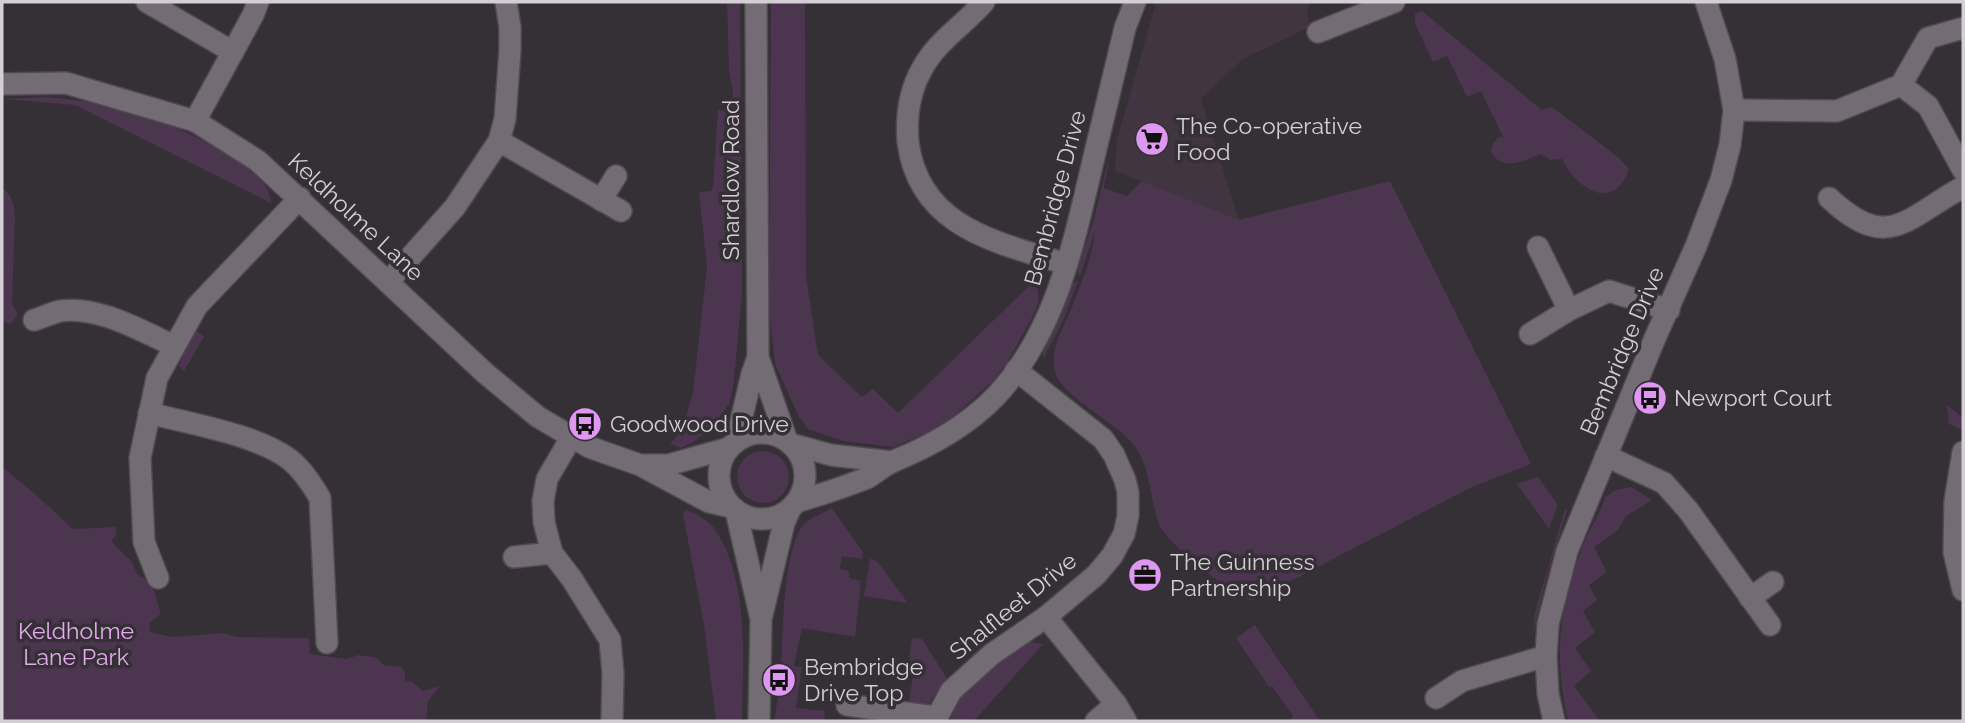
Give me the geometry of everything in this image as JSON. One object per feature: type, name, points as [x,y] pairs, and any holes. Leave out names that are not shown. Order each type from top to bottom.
[{"type":"street","points":[[147,2],[233,52]]},
{"type":"street","points":[[195,121],[258,2]]},
{"type":"street","points":[[388,282],[455,207],[499,141],[505,119],[510,50],[506,2]]},
{"type":"street","name":"Shardlow Road","points":[[755,2],[758,357],[789,443]]},
{"type":"street","points":[[984,2],[939,45],[918,78],[910,102],[907,129],[915,170],[932,199],[945,214],[961,226],[997,242],[1066,264]]},
{"type":"street","name":"Bembridge Drive","points":[[793,506],[869,477],[892,462],[923,449],[962,425],[995,396],[1016,370],[1051,311],[1082,213],[1125,28],[1135,2]]},
{"type":"street","points":[[1318,32],[1394,2]]},
{"type":"street","name":"Bembridge Drive","points":[[1555,721],[1548,694],[1548,624],[1567,551],[1669,310],[1721,180],[1730,145],[1734,110],[1725,59],[1706,2]]},
{"type":"street","points":[[1734,110],[1837,111],[1900,85],[1928,38],[1963,28]]},
{"type":"street","name":"Keldholme Lane","points":[[2,84],[65,83],[195,121],[257,161],[490,377],[538,416],[589,447],[640,465],[709,502],[734,509]]},
{"type":"street","points":[[1900,85],[1928,106],[1963,170]]},
{"type":"street","points":[[499,141],[621,211]]},
{"type":"street","points":[[601,200],[616,177]]},
{"type":"street","points":[[1829,198],[1855,220],[1867,226],[1886,229],[1914,217],[1963,187]]},
{"type":"street","points":[[158,578],[144,542],[140,458],[157,378],[197,306],[300,198]]},
{"type":"street","points":[[1538,247],[1569,310]]},
{"type":"street","points":[[1530,334],[1569,310],[1609,291],[1669,310]]},
{"type":"street","points":[[34,320],[61,311],[85,312],[124,322],[174,346]]},
{"type":"street","name":"Shardlow Road","points":[[732,445],[758,357]]},
{"type":"street","name":"Shalfleet Drive","points":[[935,719],[951,691],[982,663],[1046,617],[1096,575],[1112,556],[1124,534],[1128,516],[1128,492],[1114,455],[1103,439],[1016,370]]},
{"type":"street","points":[[149,413],[266,446],[290,460],[307,478],[320,498],[327,643]]},
{"type":"street","points":[[759,721],[761,619],[784,523],[804,486],[801,459],[789,443],[764,433],[749,435],[732,445],[720,463],[718,475],[720,487],[734,509],[761,619]]},
{"type":"street","points":[[571,438],[547,479],[542,500],[544,522],[552,552],[610,640],[613,673],[612,721]]},
{"type":"street","name":"Bembridge Drive","points":[[789,443],[831,455],[892,462]]},
{"type":"street","name":"Keldholme Lane","points":[[640,465],[668,465],[732,445]]},
{"type":"street","points":[[1963,452],[1955,501],[1954,552],[1963,590]]},
{"type":"street","points":[[1605,456],[1664,484],[1688,510],[1770,625]]},
{"type":"street","points":[[734,509],[748,517],[764,520],[776,517],[793,506]]},
{"type":"street","points":[[514,556],[552,552]]},
{"type":"street","points":[[1750,598],[1773,582]]},
{"type":"street","points":[[1046,617],[1121,713],[1096,721]]},
{"type":"street","points":[[1436,698],[1462,681],[1546,656]]},
{"type":"street","points":[[847,705],[935,719]]},
{"type":"shaded area","points":[[1156,2],[1312,2],[1307,9],[1310,27],[1243,59],[1201,99],[1239,220],[1115,171],[1117,140]]},
{"type":"green space","points":[[727,2],[740,2],[742,294],[733,389],[729,404],[716,422],[695,441],[681,448],[670,444],[682,430],[693,392],[707,267],[699,192],[711,191],[713,187],[718,110],[731,111],[733,93],[729,69]]},
{"type":"green space","points":[[771,2],[805,2],[806,276],[818,355],[862,397],[873,389],[898,413],[1036,279],[1039,300],[1034,314],[1008,361],[994,380],[954,416],[931,431],[893,447],[843,441],[808,429],[799,417],[775,364],[769,308]]},
{"type":"green space","points":[[1422,11],[1542,110],[1550,107],[1559,112],[1619,158],[1629,169],[1622,182],[1614,190],[1595,192],[1576,179],[1562,159],[1550,160],[1541,154],[1523,161],[1504,163],[1494,156],[1491,148],[1499,137],[1503,137],[1481,91],[1467,97],[1447,56],[1433,62],[1415,24],[1415,14]]},
{"type":"green space","points":[[44,97],[120,108],[190,134],[254,173],[267,189],[271,203],[75,105],[2,99]]},
{"type":"green space","points":[[1110,152],[1104,188],[1127,196],[1142,181],[1239,220],[1390,181],[1531,464],[1470,488],[1252,601],[1216,579],[1164,533],[1156,515],[1145,466],[1136,448],[1068,391],[1055,372],[1054,355],[1058,338],[1092,250],[1095,231],[1080,276],[1077,270],[1094,219]]},
{"type":"green space","points":[[2,188],[12,200],[15,216],[12,304],[18,315],[10,324],[2,320]]},
{"type":"green space","points":[[1078,281],[1063,321],[1043,359],[1043,352],[1061,315],[1072,283]]},
{"type":"green space","points":[[197,331],[204,337],[184,371],[179,366]]},
{"type":"green space","points":[[1947,405],[1963,418],[1963,431],[1949,424]]},
{"type":"green space","points":[[763,451],[773,453],[781,459],[787,467],[787,487],[781,495],[773,501],[763,503],[753,501],[745,495],[739,487],[737,477],[739,467],[745,459],[753,453]]},
{"type":"green space","name":"Keldholme Lane Park","points":[[2,467],[73,529],[116,527],[116,535],[111,541],[131,561],[138,575],[151,581],[161,614],[149,623],[150,632],[173,637],[222,633],[237,637],[309,638],[310,654],[347,659],[358,655],[375,657],[384,665],[401,667],[405,673],[405,681],[412,682],[423,691],[440,686],[428,701],[426,721],[2,721]]},
{"type":"green space","points":[[1538,477],[1558,505],[1549,529],[1517,484]]},
{"type":"green space","points":[[1631,487],[1652,500],[1626,516],[1618,530],[1594,547],[1607,572],[1589,585],[1597,600],[1583,611],[1595,632],[1575,648],[1591,671],[1574,686],[1600,721],[1568,721],[1560,655],[1567,595],[1584,544],[1605,497],[1616,490]]},
{"type":"green space","points":[[832,508],[863,552],[862,559],[842,556],[840,569],[849,571],[849,578],[861,581],[855,637],[802,628],[794,666],[802,667],[796,708],[825,711],[824,721],[774,721],[781,673],[785,595],[791,553],[804,524]]},
{"type":"green space","points":[[1565,509],[1567,511],[1532,637],[1535,612]]},
{"type":"green space","points":[[687,510],[714,528],[726,549],[734,572],[742,622],[742,721],[716,721],[704,625],[683,514]]},
{"type":"green space","points":[[870,558],[878,562],[908,603],[864,596]]},
{"type":"green space","points":[[1255,625],[1320,721],[1289,721],[1293,716],[1272,686],[1269,687],[1236,638]]},
{"type":"green space","points":[[912,638],[922,639],[948,680],[931,700],[928,711],[908,708],[913,675],[907,673]]},
{"type":"green space","points":[[1031,642],[1043,644],[974,721],[950,721],[962,696],[979,677]]},
{"type":"place","name":"The Co-operative Food","points":[[1152,139]]},
{"type":"place","name":"Newport Court","points":[[1650,398]]},
{"type":"place","name":"Goodwood Drive","points":[[585,424]]},
{"type":"place","name":"The Guinness Partnership","points":[[1145,575]]},
{"type":"place","name":"Bembridge Drive Top","points":[[779,680]]}]
